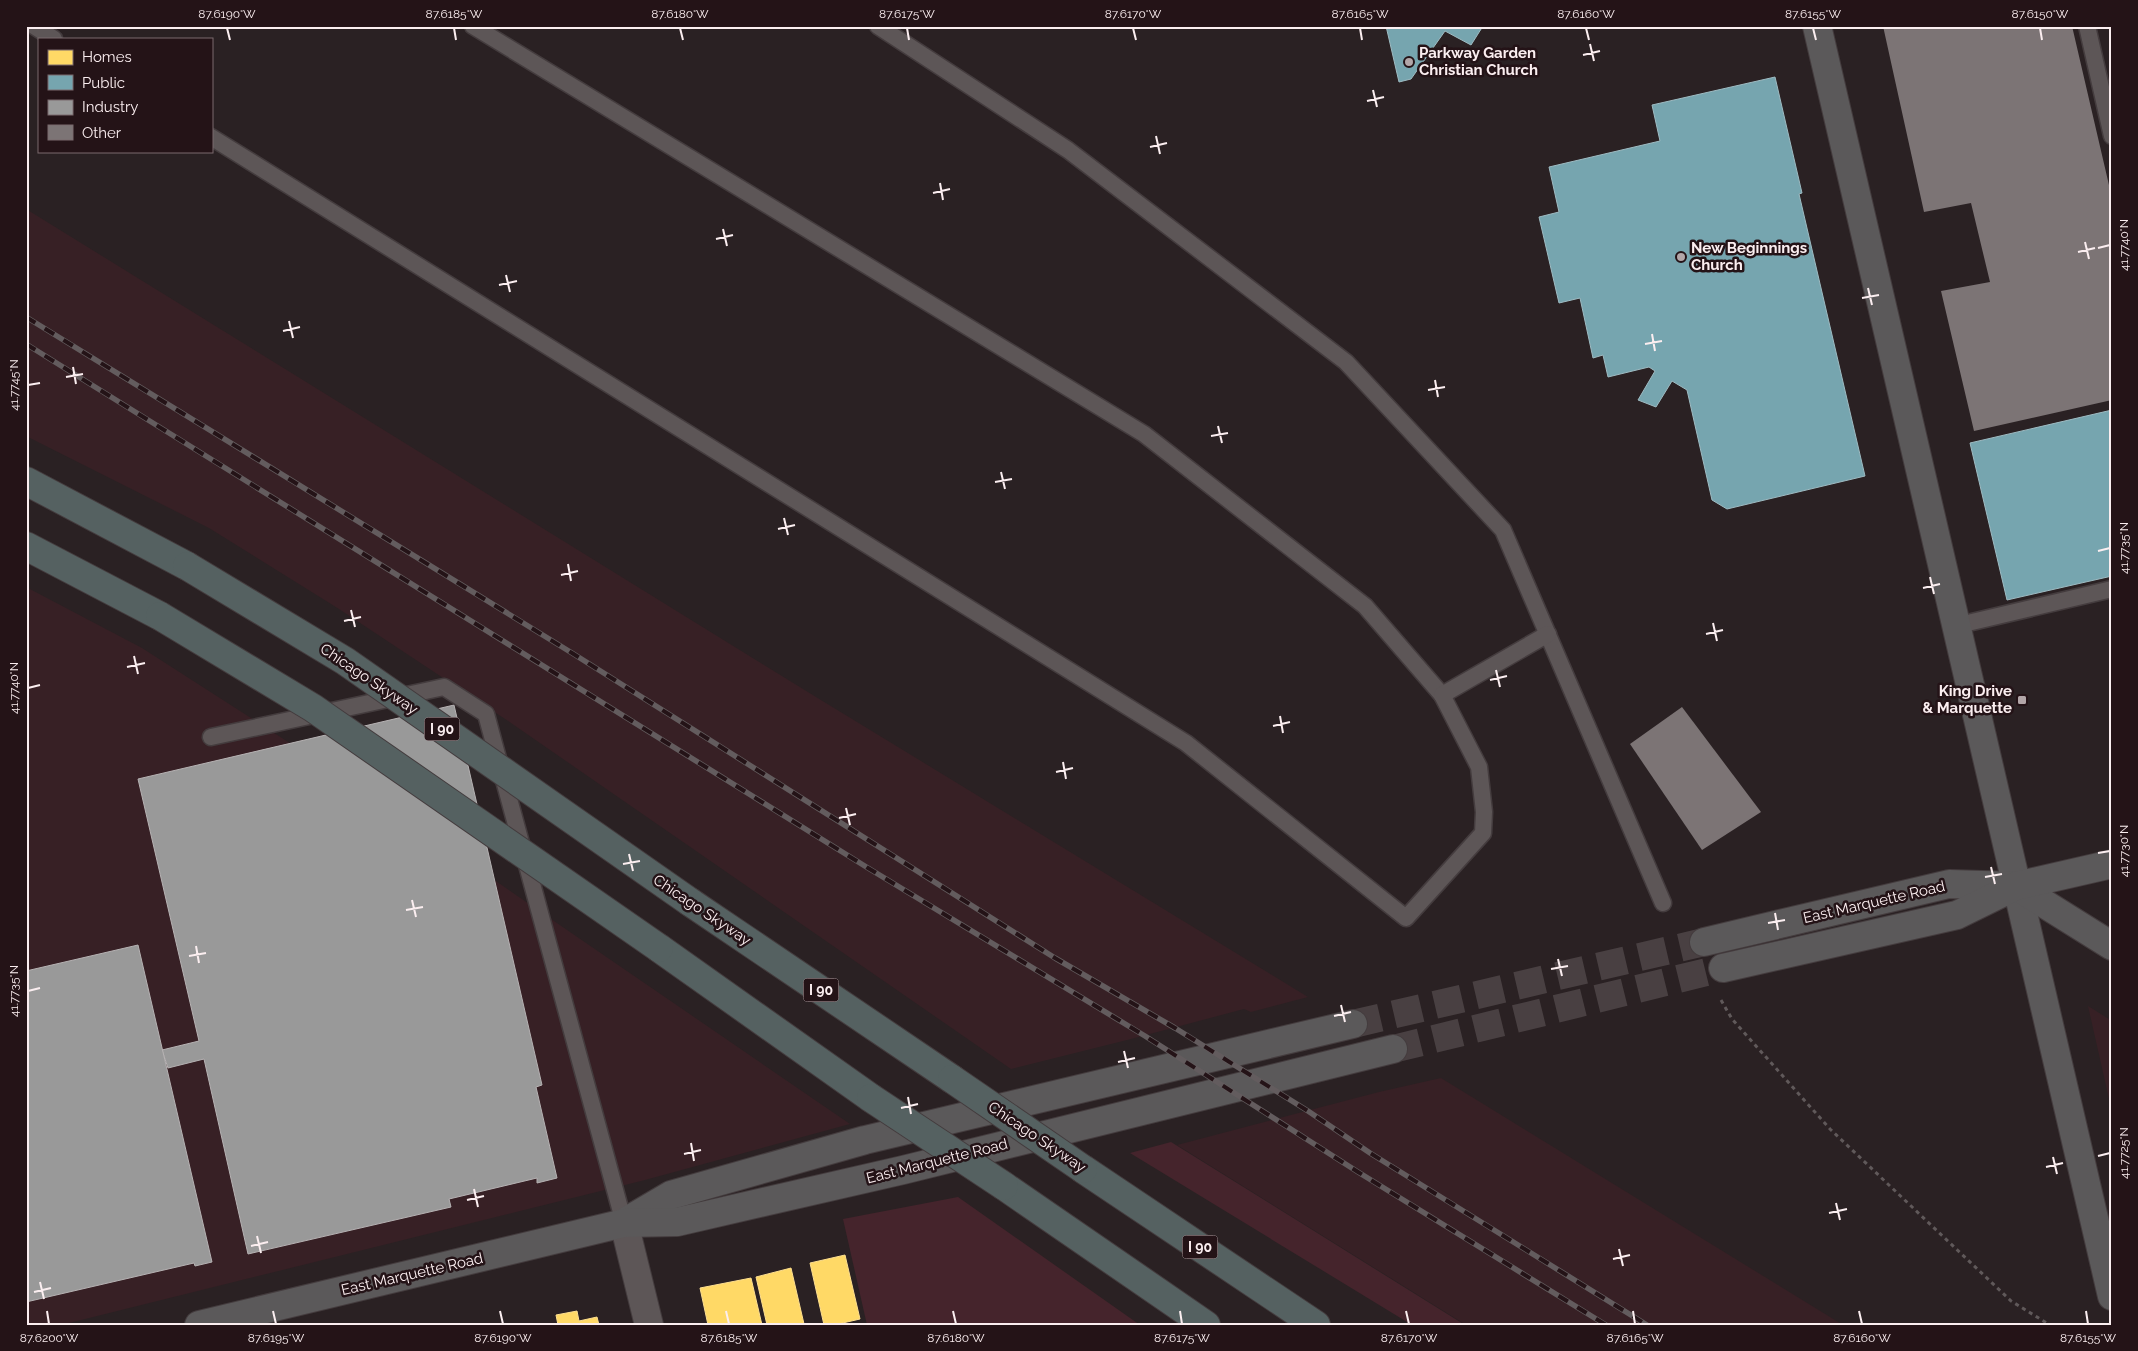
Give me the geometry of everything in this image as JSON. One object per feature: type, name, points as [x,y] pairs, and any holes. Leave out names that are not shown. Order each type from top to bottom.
[{"type":"highway","name":"Chicago Skyway","points":[[26,481],[187,566],[344,661],[690,902],[1316,1325]]},
{"type":"highway","points":[[26,546],[160,616],[313,708],[871,1098],[1004,1186],[1206,1325]]},
{"type":"street","points":[[1818,26],[1955,626],[2112,1296]]},
{"type":"street","name":"East Marquette Road","points":[[1720,981],[1957,915],[2016,886],[2112,864]]},
{"type":"street","name":"East Marquette Road","points":[[1704,942],[1949,884],[2016,886]]},
{"type":"street","points":[[2016,886],[2112,946]]},
{"type":"street","name":"East Marquette Road","points":[[624,1223],[671,1195],[865,1140],[1353,1024]]},
{"type":"street","name":"East Marquette Road","points":[[199,1325],[624,1223],[677,1222],[903,1170],[1393,1049]]},
{"type":"street","points":[[624,1223],[649,1325]]},
{"type":"lane","points":[[34,26],[52,38]]},
{"type":"lane","points":[[212,138],[1186,743],[1406,918],[1482,833],[1484,812],[1479,768],[1442,696],[1365,606],[1144,434],[473,26]]},
{"type":"lane","points":[[878,26],[1068,150],[1346,362],[1503,530],[1662,903]]},
{"type":"lane","points":[[2087,26],[2112,136]]},
{"type":"lane","points":[[1955,626],[2112,589]]},
{"type":"lane","points":[[1442,696],[1548,634]]},
{"type":"lane","points":[[211,737],[444,687],[486,714],[624,1223]]},
{"type":"path","points":[[1720,981],[1732,1019],[1830,1129],[2011,1301],[2050,1325]]},
{"type":"shaded area","points":[[26,209],[816,697],[1308,997],[1251,1012],[1244,1009],[1011,1069],[511,723],[339,609],[209,528],[26,436]]},
{"type":"shaded area","points":[[26,587],[142,648],[366,792],[850,1124],[645,1180],[61,1325],[26,1325]]},
{"type":"shaded area","points":[[2088,1006],[2112,1021],[2112,1112]]},
{"type":"shaded area","points":[[1441,1078],[1843,1325],[1466,1325],[1177,1145],[1379,1092]]},
{"type":"shaded area","points":[[1171,1142],[1465,1325],[1412,1325],[1130,1153]]},
{"type":"shaded area","points":[[958,1197],[1140,1325],[867,1325],[843,1219]]},
{"type":"building: Homes","points":[[845,1255],[860,1319],[834,1325],[824,1325],[810,1263]]},
{"type":"building: Homes","points":[[791,1268],[804,1324],[767,1325],[756,1277]]},
{"type":"building: Homes","points":[[751,1278],[762,1325],[708,1325],[700,1288]]},
{"type":"building: Homes","points":[[577,1311],[579,1321],[597,1317],[599,1325],[558,1325],[556,1315]]},
{"type":"building: Public","name":"Parkway Garden Christian Church","points":[[1386,26],[1483,26],[1471,45],[1445,31],[1411,79],[1399,82]]},
{"type":"building: Public","name":"New Beginnings Church","points":[[1775,77],[1802,193],[1799,194],[1865,476],[1727,509],[1712,500],[1687,390],[1672,381],[1656,407],[1638,400],[1655,371],[1649,367],[1608,377],[1603,355],[1593,358],[1580,298],[1559,303],[1539,217],[1559,212],[1549,167],[1660,141],[1652,105]]},
{"type":"building: Public","points":[[2112,410],[2112,576],[2007,600],[1970,443]]},
{"type":"building: Industry","points":[[454,705],[542,1085],[536,1087],[557,1178],[537,1183],[537,1178],[449,1199],[451,1207],[248,1254],[204,1059],[168,1068],[162,1050],[199,1041],[138,779]]},
{"type":"building: Industry","points":[[138,945],[212,1262],[195,1266],[194,1263],[26,1302],[26,971]]},
{"type":"building: Other","points":[[1883,26],[2072,26],[2112,198],[2112,400],[1974,431],[1941,291],[1990,282],[1971,203],[1924,212]]},
{"type":"building: Other","points":[[1682,707],[1761,812],[1702,850],[1630,744]]},
{"type":"tunnel","points":[[1353,1024],[1704,942]]},
{"type":"tunnel","points":[[1393,1049],[1723,968]]},
{"type":"railway","points":[[26,317],[572,653],[1055,958],[1175,1028],[1308,1111],[1370,1153],[1647,1325]]},
{"type":"railway","points":[[26,344],[868,868],[1145,1036],[1358,1172],[1606,1325]]},
{"type":"place","name":"Parkway Garden Christian Church","points":[[1409,62]]},
{"type":"place","name":"New Beginnings Church","points":[[1681,257]]},
{"type":"place","name":"King Drive & Marquette","points":[[2022,700]]}]
